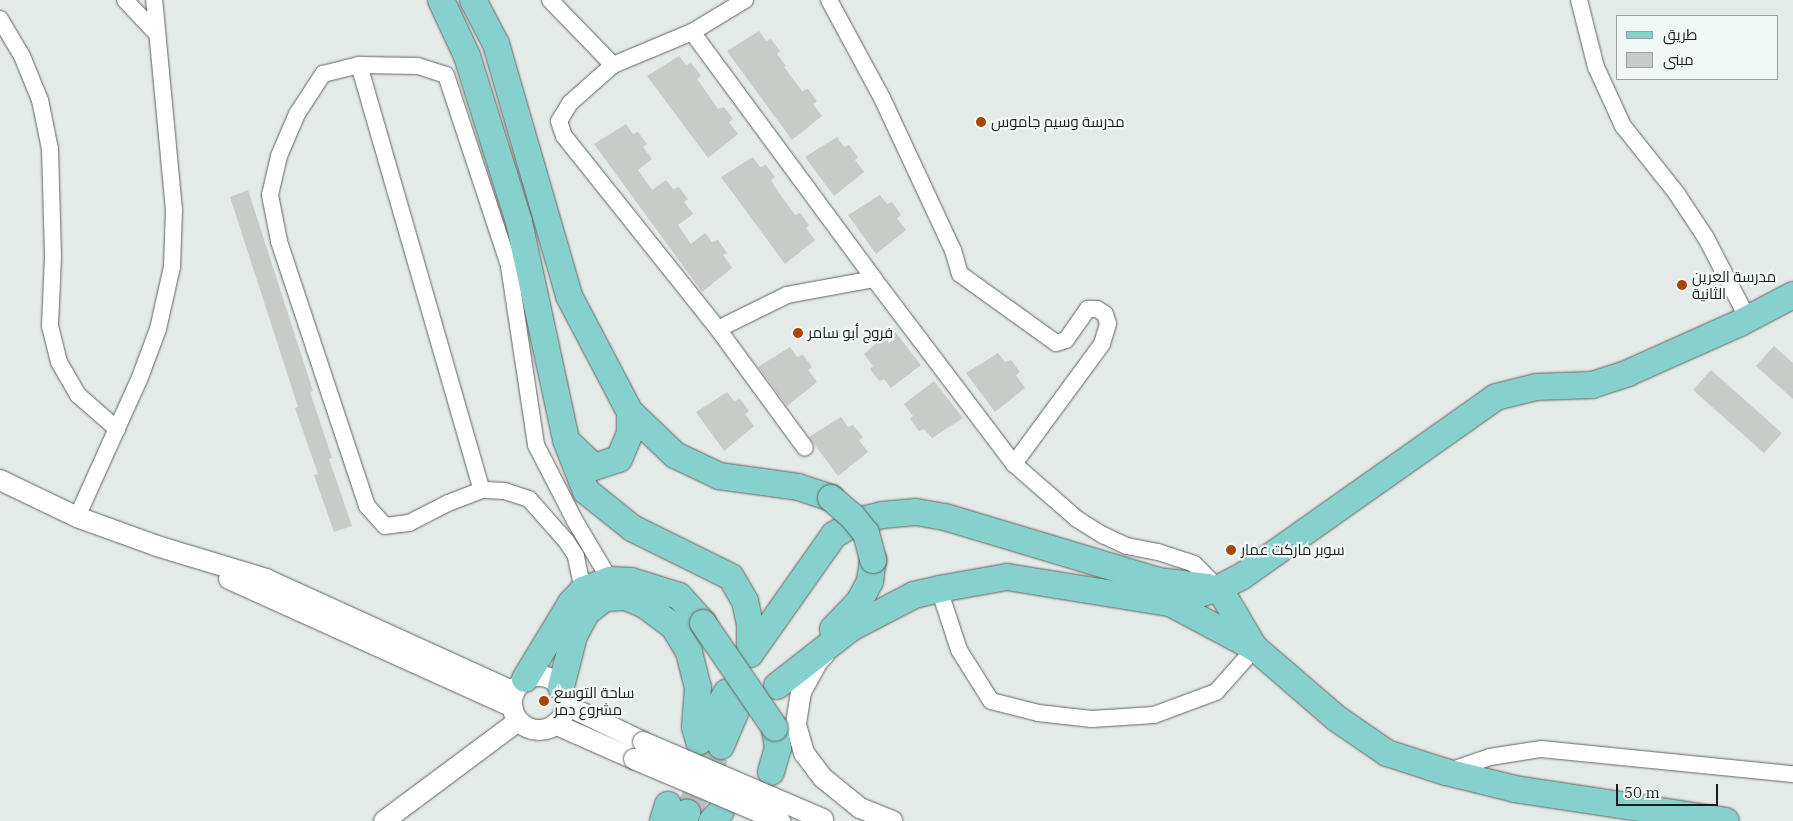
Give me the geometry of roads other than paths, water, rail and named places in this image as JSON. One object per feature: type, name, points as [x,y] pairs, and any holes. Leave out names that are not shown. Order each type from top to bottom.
[{"type":"main road","points":[[441,0],[467,56],[519,222],[566,440],[586,491],[632,528],[731,577],[745,601],[750,624],[750,654],[834,535],[857,521],[882,515],[916,512],[945,517],[1158,581],[1219,588]]},
{"type":"main road","points":[[474,0],[496,44],[569,296],[630,412],[676,454],[719,476],[798,487],[831,498],[852,516],[866,533],[873,560],[870,581],[859,602],[783,682],[851,628],[914,595],[1007,577],[1170,603],[1254,648],[1336,718],[1387,753],[1446,772],[1515,789],[1726,821]]},
{"type":"main road","points":[[1170,603],[1219,588],[1249,572],[1496,397],[1536,388],[1592,385],[1628,373],[1748,318],[1793,295]]},
{"type":"main road","points":[[566,440],[594,467],[619,459],[630,432],[630,412]]},
{"type":"main road","points":[[517,700],[570,603],[584,590],[610,580],[631,581],[679,596],[703,623],[775,728],[778,748],[771,772]]},
{"type":"main road","points":[[1219,588],[1254,648]]},
{"type":"main road","points":[[564,696],[574,636],[587,612],[605,598],[626,597],[645,605],[674,627],[689,652],[698,687],[695,728],[710,743],[732,702]]},
{"type":"street","points":[[125,0],[156,34]]},
{"type":"street","points":[[77,517],[139,380],[158,329],[172,267],[174,210],[154,0]]},
{"type":"street","points":[[550,0],[613,65]]},
{"type":"street","points":[[745,0],[692,32],[613,65],[570,104],[559,121],[564,136],[718,329],[805,448]]},
{"type":"street","points":[[829,0],[882,98],[953,250],[960,274],[1056,343],[1066,340],[1088,309],[1097,308],[1105,314],[1108,324],[1102,344],[1014,464]]},
{"type":"street","points":[[1579,0],[1596,67],[1623,126],[1677,194],[1706,238],[1748,318]]},
{"type":"street","points":[[0,19],[22,56],[40,100],[50,149],[53,257],[50,326],[59,362],[78,395],[117,428]]},
{"type":"street","points":[[692,32],[874,279],[1014,464],[1077,519],[1103,535],[1128,546],[1158,552],[1194,564],[1219,588]]},
{"type":"street","points":[[359,65],[482,490]]},
{"type":"street","points":[[584,590],[576,556],[567,542],[529,499],[504,491],[482,490],[448,503],[409,524],[386,526],[366,506],[279,241],[270,195],[279,156],[296,114],[323,74],[359,65],[418,66],[446,75],[508,266],[536,445],[575,520],[610,580]]},
{"type":"street","points":[[718,329],[787,295],[874,279]]},
{"type":"street","points":[[0,480],[77,517],[157,546],[266,579],[517,700],[532,729],[540,730],[555,724],[561,719],[564,696]]},
{"type":"street","points":[[939,589],[959,650],[991,701],[1038,713],[1092,719],[1154,715],[1216,692],[1254,648]]},
{"type":"street","points":[[851,628],[818,661],[801,692],[796,725],[804,753],[823,778],[860,808],[893,821]]},
{"type":"street","points":[[384,821],[517,700],[540,675],[555,681],[564,696],[639,750],[780,821]]},
{"type":"street","points":[[555,724],[639,750],[827,820]]},
{"type":"street","points":[[1446,772],[1490,757],[1541,749],[1793,774]]},
{"type":"tunnel","points":[[687,813],[721,746]]},
{"type":"place","name":"مدرسة وسيم جاموس","points":[[981,122]]},
{"type":"place","name":"مدرسة العرين الثانية","points":[[1682,285]]},
{"type":"place","name":"فروج أبو سامر","points":[[798,333]]},
{"type":"place","name":"سوبر ماركت عمار","points":[[1231,550]]},
{"type":"place","name":"ساحة التوسع مشروع دمر","points":[[544,701]]}]
